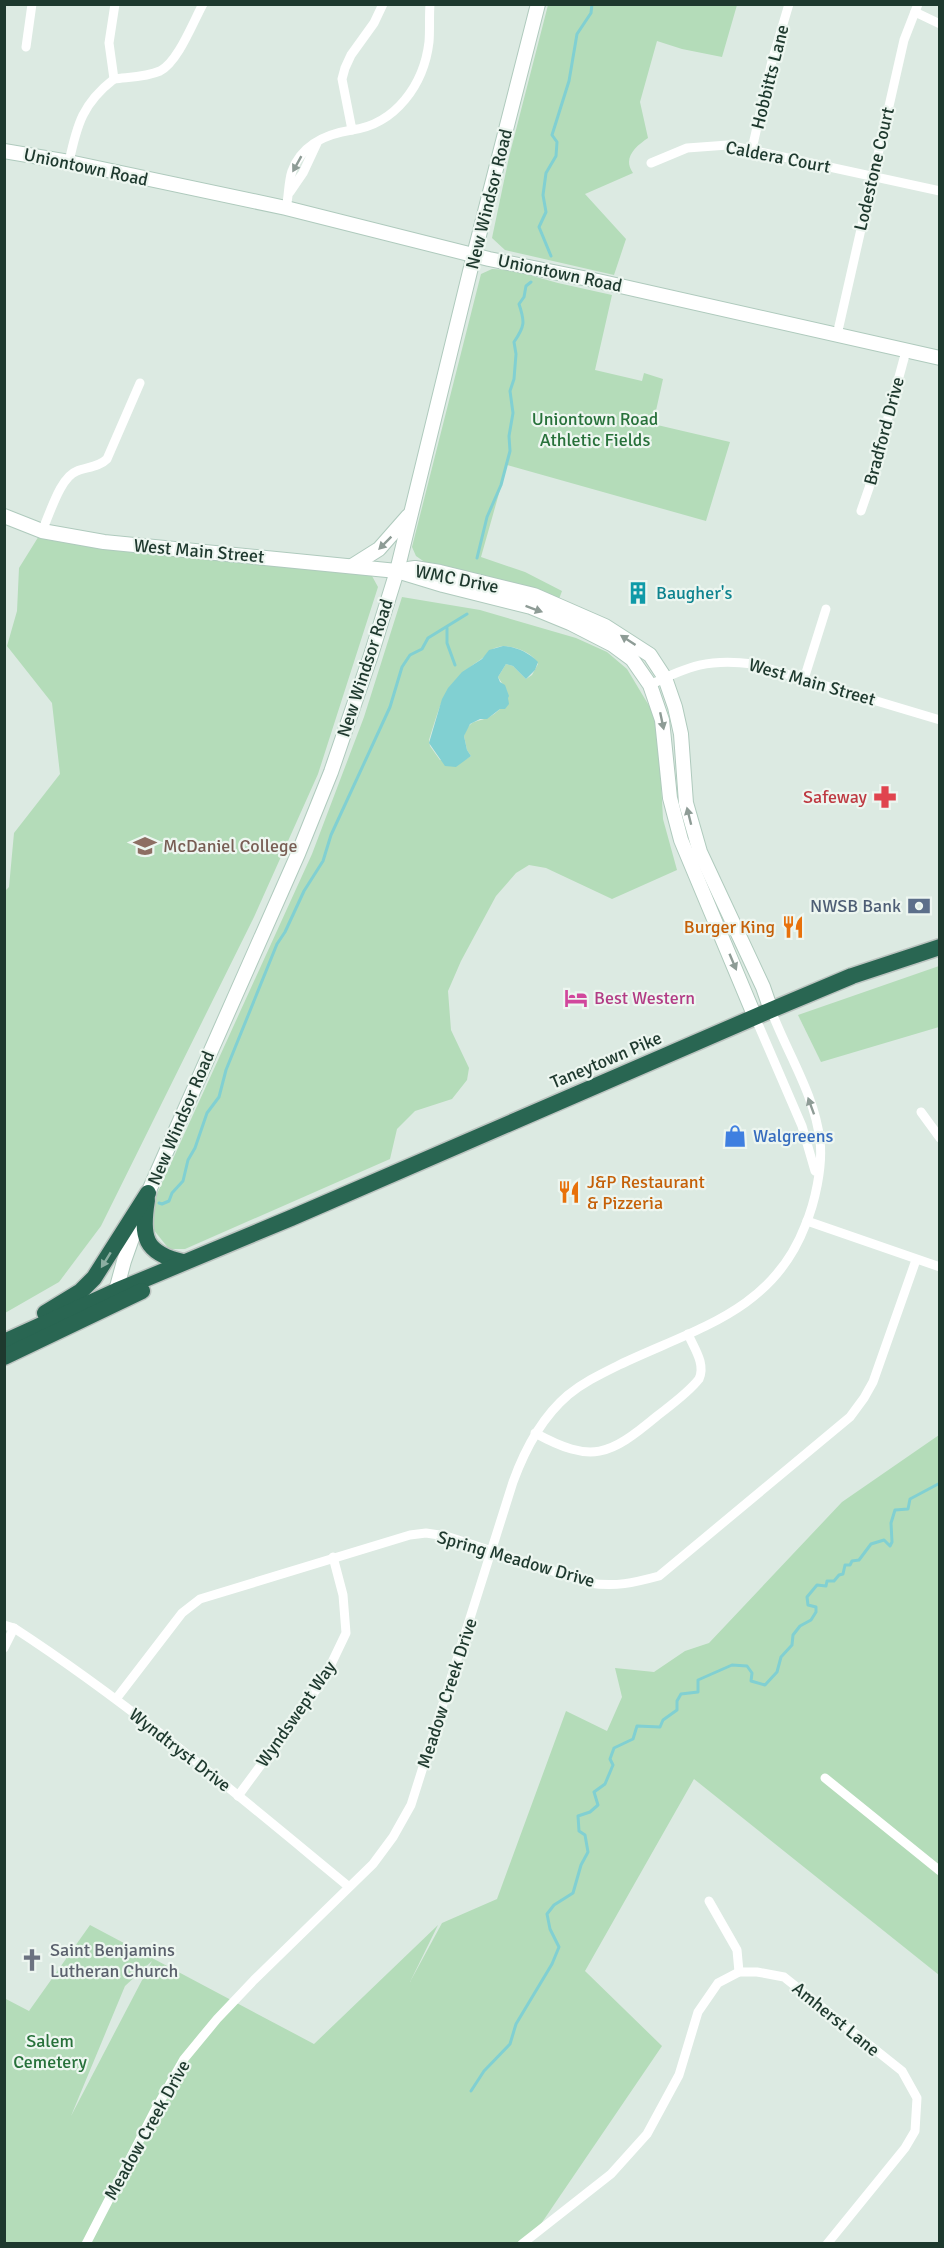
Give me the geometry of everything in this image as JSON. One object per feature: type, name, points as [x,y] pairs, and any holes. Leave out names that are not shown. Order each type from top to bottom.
[{"type":"highway","name":"Taneytown Pike","points":[[114,1298],[291,1218],[771,1010],[852,976],[939,947]]},
{"type":"highway","points":[[148,1193],[144,1234],[148,1244],[159,1255],[183,1262]]},
{"type":"highway","points":[[4,1337],[66,1301],[94,1278],[148,1193]]},
{"type":"highway","name":"Taneytown Pike","points":[[114,1298],[183,1262],[291,1218]]},
{"type":"highway","points":[[4,1342],[114,1298]]},
{"type":"highway","points":[[4,1357],[114,1298]]},
{"type":"main road","name":"New Windsor Road","points":[[114,1298],[124,1261],[148,1193],[298,854],[331,772],[397,571],[538,4]]},
{"type":"main road","name":"Uniontown Road","points":[[4,151],[69,162],[286,208],[474,255],[598,280],[939,358]]},
{"type":"main road","points":[[352,566],[379,549],[411,512]]},
{"type":"main road","name":"West Main Street","points":[[4,516],[42,531],[116,543],[397,571]]},
{"type":"main road","name":"WMC Drive","points":[[397,571],[415,568],[440,572],[534,596],[598,623],[650,655],[665,678],[681,735],[686,803],[692,830],[763,987],[771,1010]]},
{"type":"main road","name":"WMC Drive","points":[[397,571],[531,607],[570,623],[633,658],[650,685],[662,720],[670,798],[681,840],[755,1017]]},
{"type":"street","points":[[26,47],[32,4]]},
{"type":"street","points":[[114,4],[109,43],[114,78]]},
{"type":"street","points":[[69,162],[75,132],[84,110],[92,99],[114,78],[163,70],[175,57],[203,4]]},
{"type":"street","points":[[352,130],[342,79],[351,55],[374,23],[383,4]]},
{"type":"street","points":[[286,208],[291,176],[296,164],[309,147],[330,134],[365,128],[387,117],[405,100],[418,80],[426,59],[430,4]]},
{"type":"street","name":"Hobbitts Lane","points":[[752,150],[772,61],[789,4]]},
{"type":"street","points":[[917,8],[939,24]]},
{"type":"street","name":"Lodestone Court","points":[[837,335],[904,40],[917,8]]},
{"type":"street","name":"Caldera Court","points":[[651,163],[687,148],[728,145],[939,190]]},
{"type":"street","name":"Bradford Drive","points":[[861,511],[906,351]]},
{"type":"street","points":[[42,531],[67,478],[76,471],[96,466],[107,459],[140,383]]},
{"type":"street","points":[[804,679],[826,609]]},
{"type":"street","name":"West Main Street","points":[[650,685],[686,668],[709,663],[753,663],[939,720]]},
{"type":"street","name":"Meadow Creek Drive","points":[[86,2244],[184,2059],[247,1988],[348,1886],[373,1864],[393,1837],[411,1805],[519,1465],[535,1433],[554,1409],[582,1385],[741,1307],[765,1288],[790,1257],[807,1221],[817,1184],[820,1143],[815,1116],[771,1010]]},
{"type":"street","name":"Meadow Creek Drive","points":[[755,1017],[802,1126],[817,1184]]},
{"type":"street","points":[[921,1112],[939,1138]]},
{"type":"street","points":[[807,1221],[939,1267]]},
{"type":"street","name":"Spring Meadow Drive","points":[[116,1699],[182,1613],[200,1599],[410,1535],[426,1533],[446,1536],[589,1583],[612,1586],[659,1576],[850,1417],[873,1382],[916,1260]]},
{"type":"street","points":[[535,1433],[562,1447],[580,1452],[604,1451],[623,1443],[694,1385],[701,1376],[701,1365],[688,1334]]},
{"type":"street","name":"Wyndswept Way","points":[[238,1796],[324,1679],[338,1654],[346,1633],[343,1595],[333,1557]]},
{"type":"street","name":"Wyndtryst Drive","points":[[4,1625],[14,1628],[68,1663],[116,1699],[348,1886]]},
{"type":"street","points":[[4,1648],[14,1628]]},
{"type":"street","points":[[825,1778],[939,1871]]},
{"type":"street","points":[[522,2244],[611,2174],[647,2134],[679,2075],[698,2012],[718,1983],[739,1972],[737,1950],[710,1901]]},
{"type":"street","name":"Amherst Lane","points":[[739,1972],[758,1972],[784,1977],[902,2071],[917,2098],[915,2131],[827,2244]]},
{"type":"green space","points":[[548,5],[737,5],[722,57],[657,41],[640,102],[648,138],[635,149],[630,157],[630,168],[633,173],[585,194],[626,239],[614,275],[505,250],[492,238],[509,157]]},
{"type":"green space","name":"Uniontown Road Athletic Fields","points":[[492,269],[511,270],[612,295],[595,370],[642,381],[644,373],[663,379],[653,424],[730,442],[706,521],[507,465],[481,557],[525,572],[562,591],[559,599],[426,563],[416,556],[412,547],[481,274]]},
{"type":"green space","name":"McDaniel College","points":[[42,531],[362,570],[372,576],[378,587],[318,774],[254,917],[101,1226],[59,1282],[5,1313],[4,892],[9,887],[14,833],[60,774],[52,703],[7,646],[17,611],[19,568]]},
{"type":"green space","points":[[402,597],[480,610],[576,638],[607,652],[627,669],[654,714],[663,819],[677,870],[612,899],[546,868],[529,865],[516,873],[496,896],[461,961],[448,991],[451,1030],[469,1068],[467,1080],[452,1099],[415,1111],[397,1129],[390,1159],[185,1249],[169,1249],[149,1224],[151,1207],[312,854],[364,717]],"holes":[[[503,646],[518,649],[532,656],[538,664],[532,675],[526,679],[513,666],[506,664],[498,677],[507,691],[508,700],[492,715],[469,726],[464,736],[471,756],[463,761],[440,760],[430,746],[429,740],[446,694],[458,677],[490,651]]]},
{"type":"green space","points":[[939,966],[939,1027],[821,1062],[798,1015]]},
{"type":"green space","name":"Salem Cemetery","points":[[939,1435],[939,1975],[694,1779],[585,1971],[662,2046],[528,2243],[5,2243],[4,1998],[29,2011],[90,1925],[314,2044],[438,1925],[410,1982],[442,1923],[497,1899],[566,1711],[607,1731],[622,1697],[615,1668],[654,1672],[685,1651],[709,1643],[842,1502]],"holes":[[[152,1961],[71,2116],[125,1986]]]},
{"type":"water","points":[[503,646],[530,655],[538,662],[535,670],[526,679],[513,666],[506,664],[498,677],[505,685],[509,704],[505,709],[500,709],[487,719],[480,719],[470,724],[464,736],[471,756],[456,767],[445,766],[429,743],[442,699],[462,672],[482,659],[489,650]]},
{"type":"waterway","points":[[551,256],[539,227],[546,212],[543,195],[546,173],[556,156],[557,142],[552,135],[569,81],[577,34],[591,13],[592,4]]},
{"type":"waterway","points":[[477,558],[487,517],[501,485],[510,451],[509,436],[513,413],[510,391],[514,379],[516,354],[514,342],[523,324],[519,304],[524,297],[526,286],[531,282]]},
{"type":"waterway","points":[[159,1203],[169,1201],[172,1193],[183,1181],[188,1160],[195,1148],[207,1113],[219,1097],[226,1070],[277,944],[304,891],[323,861],[331,835],[390,707],[402,667],[410,655],[422,649],[428,638],[467,614]]},
{"type":"waterway","points":[[447,628],[447,643],[455,665]]},
{"type":"waterway","points":[[471,2091],[484,2071],[510,2044],[516,2024],[552,1964],[559,1947],[550,1929],[547,1914],[554,1905],[573,1893],[581,1865],[588,1852],[585,1835],[579,1831],[578,1816],[590,1812],[598,1805],[594,1792],[605,1784],[613,1765],[610,1759],[614,1748],[633,1739],[637,1726],[660,1727],[663,1720],[677,1710],[677,1701],[681,1694],[698,1692],[698,1680],[732,1665],[747,1666],[752,1673],[751,1681],[765,1685],[777,1672],[781,1657],[792,1645],[793,1635],[800,1626],[811,1620],[816,1612],[816,1607],[808,1605],[807,1597],[817,1585],[826,1586],[827,1581],[834,1581],[843,1574],[845,1565],[859,1560],[871,1544],[884,1540],[890,1546],[892,1542],[891,1523],[895,1510],[908,1509],[910,1499],[940,1483]]},
{"type":"place","name":"Baugher's","points":[[638,593]]},
{"type":"place","name":"Safeway","points":[[885,797]]},
{"type":"place","name":"McDaniel College","points":[[145,846]]},
{"type":"place","name":"NWSB Bank","points":[[919,906]]},
{"type":"place","name":"Burger King","points":[[793,927]]},
{"type":"place","name":"Best Western","points":[[576,998]]},
{"type":"place","name":"Walgreens","points":[[735,1136]]},
{"type":"place","name":"J&P Restaurant & Pizzeria","points":[[569,1192]]},
{"type":"place","name":"Saint Benjamins Lutheran Church","points":[[32,1960]]}]
